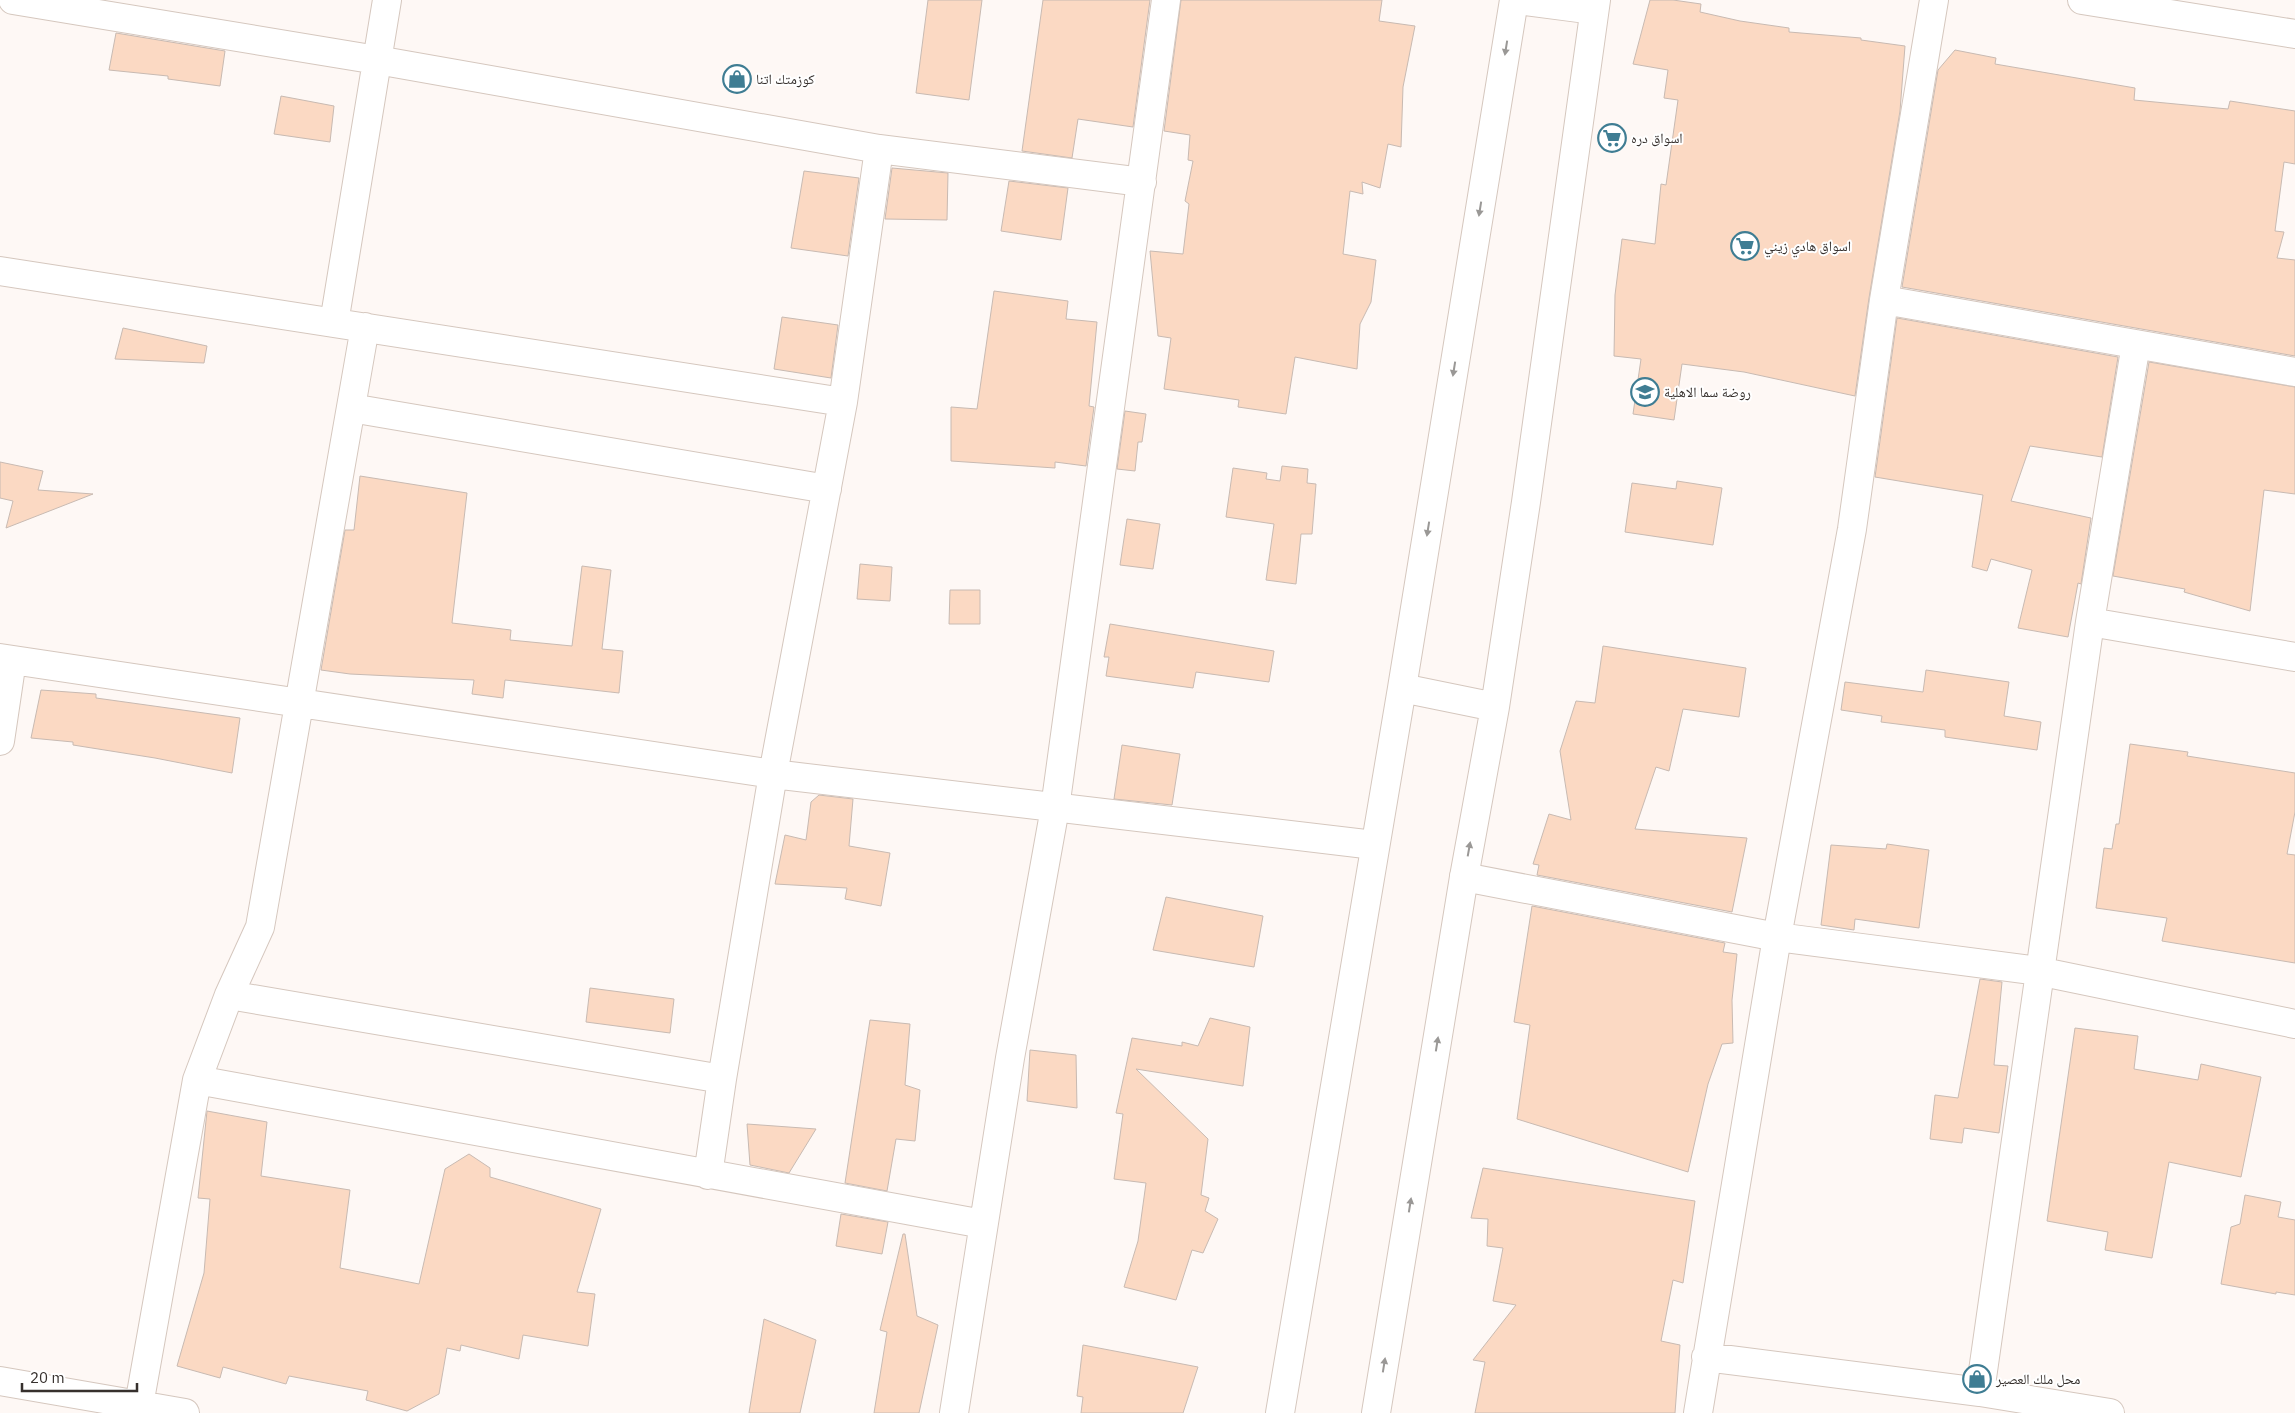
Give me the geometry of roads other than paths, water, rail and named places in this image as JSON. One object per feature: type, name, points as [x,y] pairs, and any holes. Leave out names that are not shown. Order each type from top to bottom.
[{"type":"street","points":[[13,0],[377,60],[879,149],[1142,182]]},
{"type":"street","points":[[334,323],[387,0]]},
{"type":"street","points":[[954,1413],[1010,1058],[1055,808],[1166,0]]},
{"type":"street","points":[[1280,1413],[1516,0],[1595,5],[1496,707],[1464,877],[1376,1413]]},
{"type":"street","points":[[1698,1413],[1777,937],[1852,530],[1884,300],[1934,0]]},
{"type":"street","points":[[2082,0],[2295,34]]},
{"type":"street","points":[[708,1175],[722,1079],[773,774],[843,402],[879,149]]},
{"type":"street","points":[[0,271],[843,402]]},
{"type":"street","points":[[1884,300],[2295,372]]},
{"type":"street","points":[[139,1405],[197,1080],[229,995],[260,927],[365,327]]},
{"type":"street","points":[[1980,1392],[2038,971],[2090,622],[2136,344]]},
{"type":"street","points":[[351,408],[826,489]]},
{"type":"street","points":[[2090,622],[2295,657]]},
{"type":"street","points":[[0,741],[6,659],[773,774],[1374,844]]},
{"type":"street","points":[[1402,688],[1496,707]]},
{"type":"street","points":[[1464,877],[1777,937],[2038,971],[2295,1024]]},
{"type":"street","points":[[229,995],[722,1079]]},
{"type":"street","points":[[197,1080],[983,1224]]},
{"type":"street","points":[[1706,1357],[1980,1392],[2110,1413]]},
{"type":"street","points":[[0,1381],[186,1413]]},
{"type":"place","name":"كوزمتك اتنا","points":[[737,79]]},
{"type":"place","name":"اسواق دره","points":[[1612,138]]},
{"type":"place","name":"اسواق هادي زيني","points":[[1745,246]]},
{"type":"place","name":"روضة سما الاهلية","points":[[1645,392]]},
{"type":"place","name":"محل ملك العصير","points":[[1977,1379]]}]
